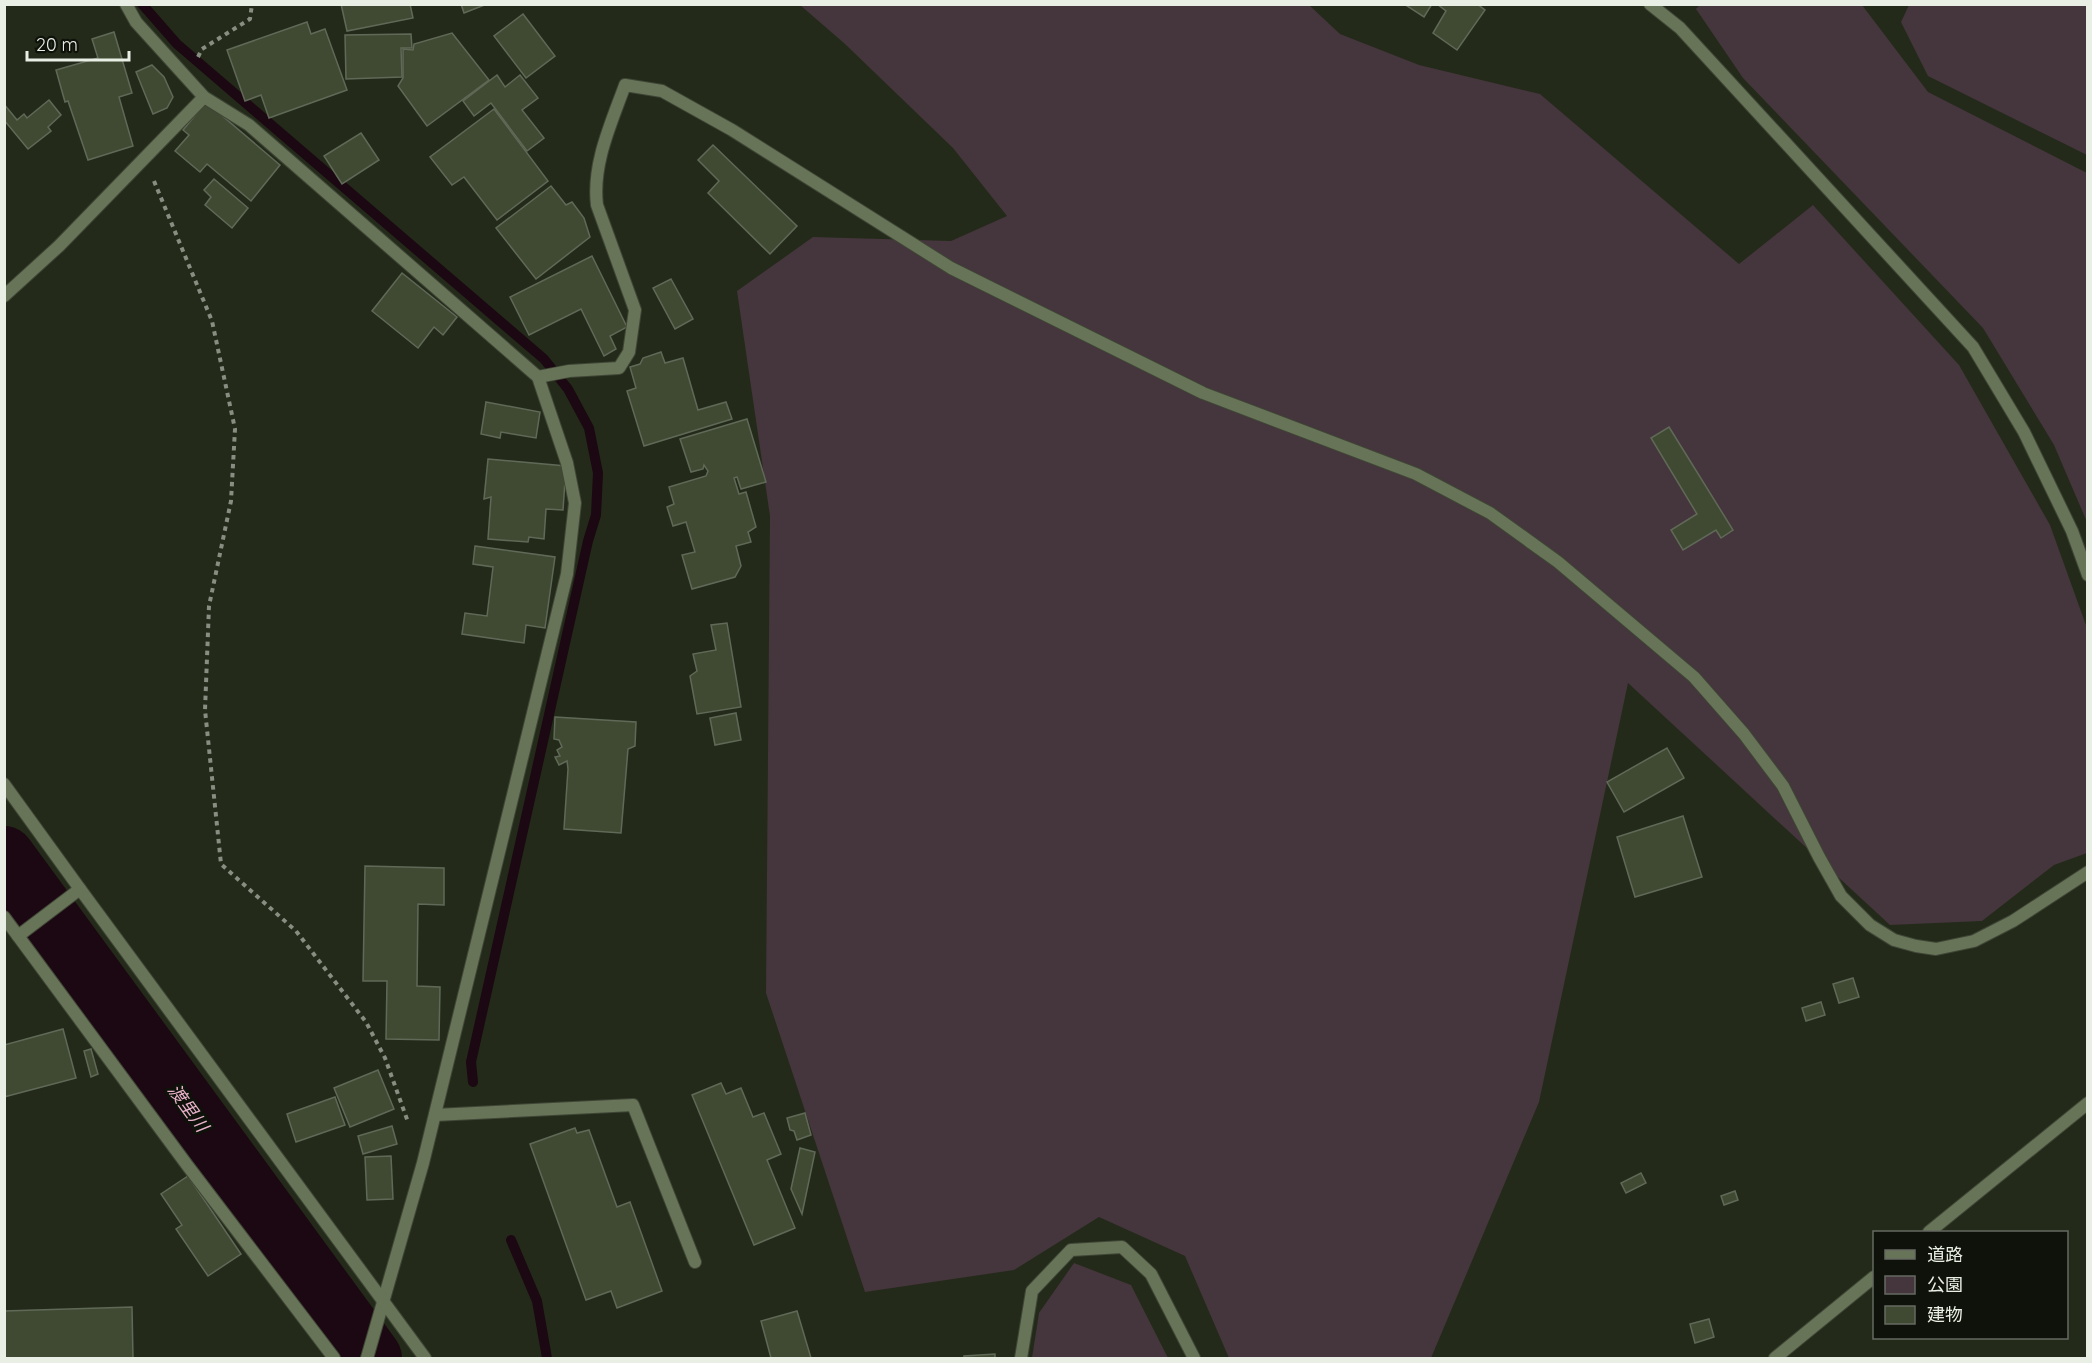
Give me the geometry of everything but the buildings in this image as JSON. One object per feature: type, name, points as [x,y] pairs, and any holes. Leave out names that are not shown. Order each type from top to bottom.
[{"type":"street","points":[[126,4],[136,22],[204,97],[249,125],[538,377],[567,463],[575,503],[567,574],[423,1163],[367,1359]]},
{"type":"street","points":[[1650,4],[1680,28],[1973,347],[2024,432],[2072,531],[2088,575]]},
{"type":"street","points":[[538,377],[569,371],[619,368],[628,352],[635,310],[597,206],[595,191],[597,175],[604,143],[625,86],[662,91],[742,136],[951,268],[1203,393],[1416,474],[1490,513],[1558,562],[1694,677],[1744,734],[1784,786],[1819,857],[1842,896],[1870,925],[1894,940],[1936,949],[1974,941],[2013,921],[2088,872]]},
{"type":"street","points":[[4,296],[59,246],[204,97]]},
{"type":"street","points":[[4,783],[425,1359]]},
{"type":"street","points":[[18,936],[80,889]]},
{"type":"street","points":[[4,917],[187,1166],[334,1359]]},
{"type":"street","points":[[1931,1231],[2088,1103]]},
{"type":"street","points":[[435,1115],[633,1105],[695,1262]]},
{"type":"street","points":[[1021,1359],[1032,1291],[1071,1250],[1122,1246],[1151,1274],[1194,1359]]},
{"type":"street","points":[[1775,1359],[1873,1279]]},
{"type":"path","points":[[202,49],[250,19],[252,4]]},
{"type":"path","points":[[144,158],[212,321],[235,429],[231,501],[209,606],[205,710],[221,864],[296,931],[366,1022],[385,1058],[423,1163]]},
{"type":"green space","points":[[800,5],[1309,5],[1340,34],[1419,65],[1540,94],[1739,264],[1813,205],[1959,365],[2050,525],[2087,628],[2087,853],[2054,865],[1982,921],[1890,925],[1628,683],[1539,1102],[1431,1358],[1229,1358],[1185,1256],[1099,1217],[1014,1270],[865,1292],[766,993],[770,516],[737,291],[813,237],[951,241],[1007,216],[953,148],[845,44]]},
{"type":"green space","points":[[1700,5],[1862,5],[1928,92],[2087,173],[2087,522],[2054,445],[1983,328],[1743,78],[1696,9]]},
{"type":"green space","points":[[1909,5],[2087,5],[2087,155],[1928,76],[1901,22]]},
{"type":"green space","points":[[1074,1263],[1131,1285],[1168,1358],[1032,1358],[1039,1313]]},
{"type":"waterway","points":[[142,4],[177,44],[544,359],[568,389],[589,428],[598,473],[596,515],[588,541],[471,1062],[473,1082]]},
{"type":"waterway","name":"渡里川","points":[[4,857],[371,1358]]},
{"type":"waterway","points":[[511,1240],[537,1301],[547,1358]]}]
